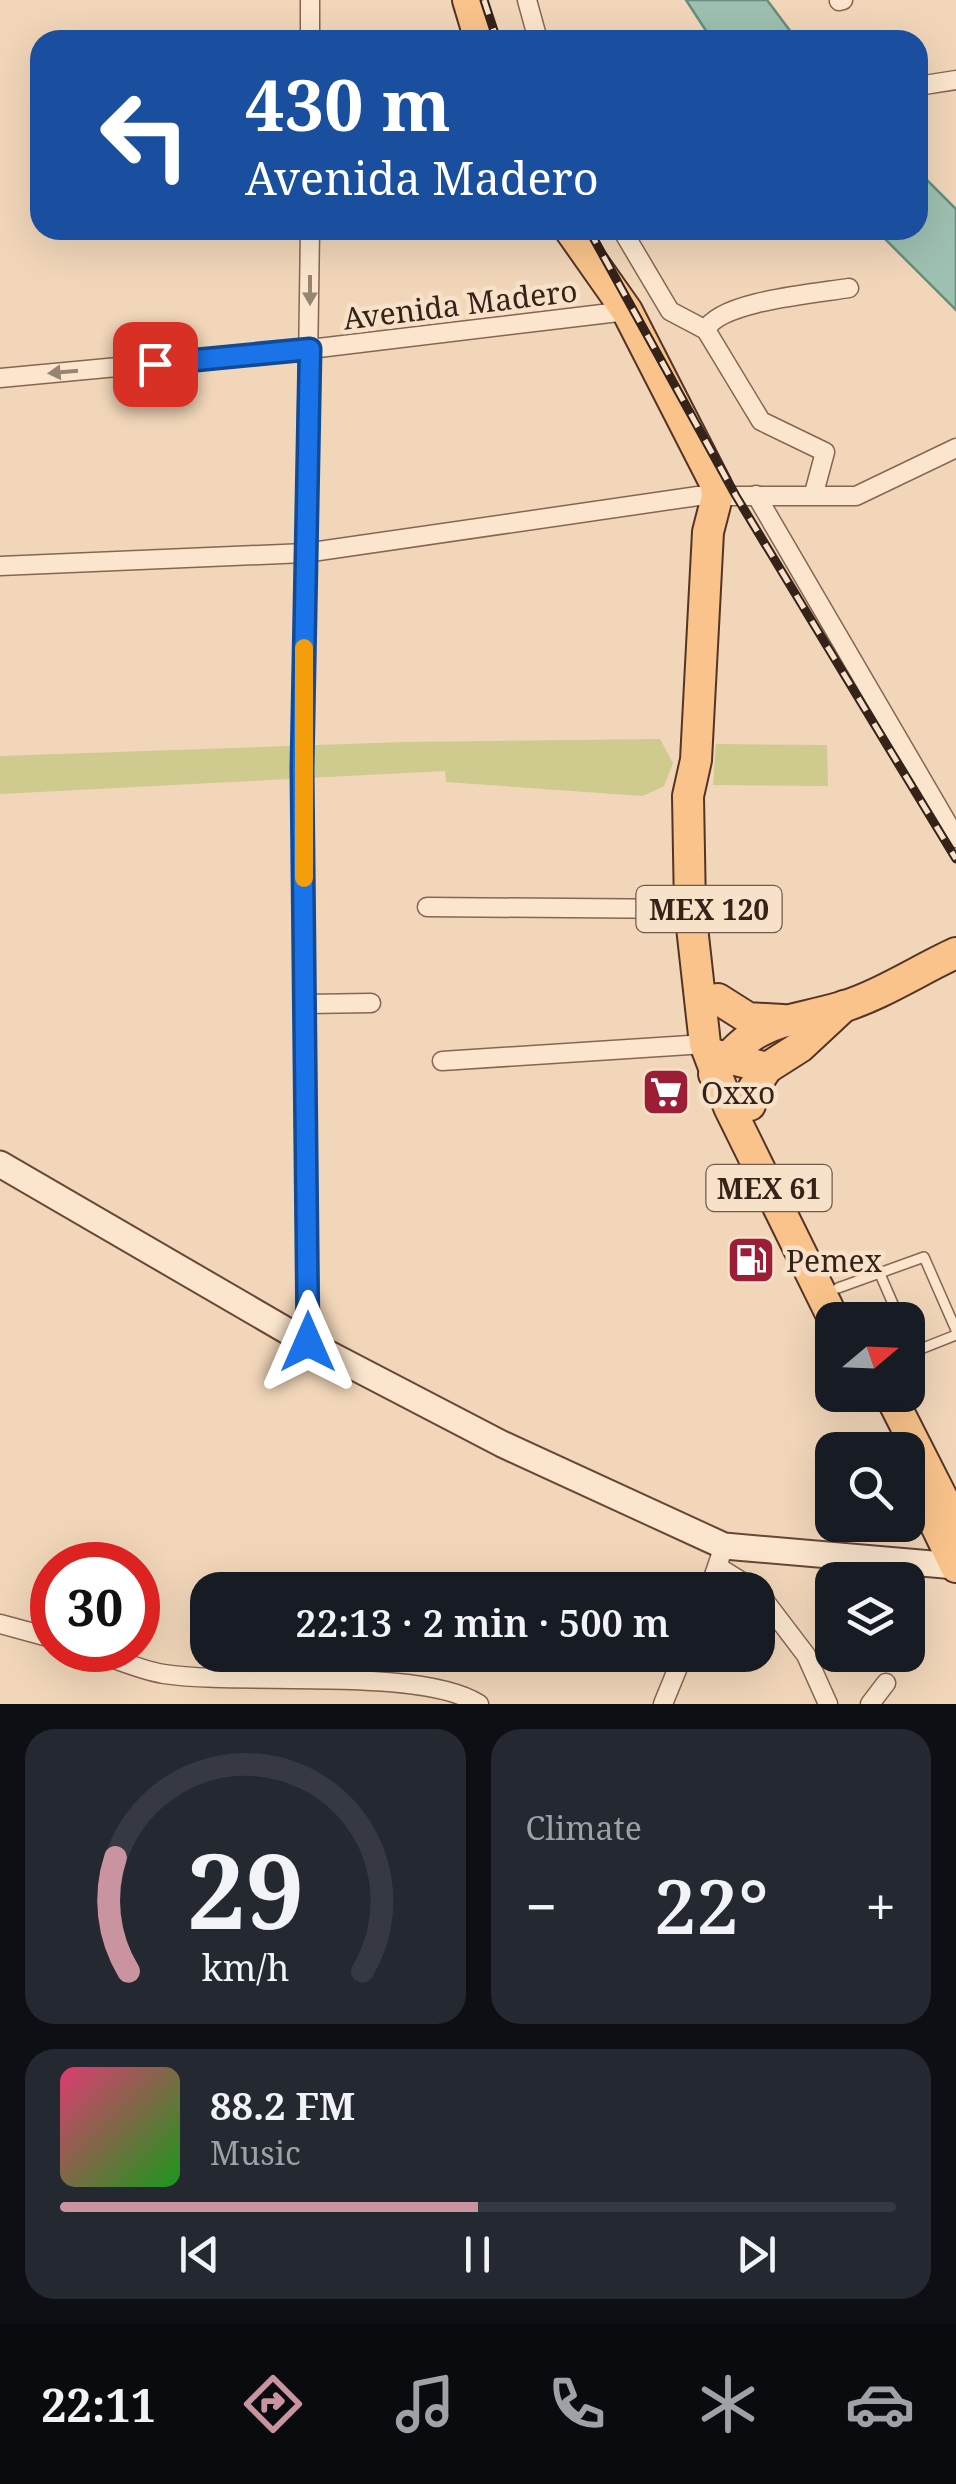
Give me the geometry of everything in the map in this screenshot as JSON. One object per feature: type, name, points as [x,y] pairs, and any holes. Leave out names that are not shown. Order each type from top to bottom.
[{"type":"main road","points":[[468,0],[477,30]]},
{"type":"main road","points":[[576,240],[620,313],[683,456],[708,496]]},
{"type":"main road","name":"MEX 120","points":[[708,496],[696,760],[718,999],[714,1057]]},
{"type":"main road","name":"MEX 120","points":[[696,760],[688,796],[690,910],[714,1057]]},
{"type":"main road","points":[[714,1057],[783,1020],[844,1006],[956,953]]},
{"type":"main road","points":[[718,999],[748,1018],[783,1020]]},
{"type":"main road","points":[[750,1104],[753,1089],[767,1068],[800,1047],[844,1006]]},
{"type":"main road","points":[[714,1057],[767,1068]]},
{"type":"main road","name":"MEX 61","points":[[714,1057],[750,1104],[845,1302]]},
{"type":"main road","name":"MEX 61","points":[[714,1057],[826,1302]]},
{"type":"main road","points":[[899,1412],[956,1526]]},
{"type":"main road","points":[[925,1503],[956,1566]]},
{"type":"street","points":[[310,0],[310,30]]},
{"type":"street","points":[[527,0],[535,30]]},
{"type":"street","points":[[928,84],[956,80]]},
{"type":"street","points":[[308,1342],[302,769],[310,240]]},
{"type":"street","points":[[628,240],[670,311],[706,330],[761,421],[826,452],[814,493]]},
{"type":"street","points":[[706,330],[720,315],[754,304],[850,288]]},
{"type":"street","name":"Avenida Madero","points":[[0,378],[310,349],[620,313]]},
{"type":"street","points":[[0,566],[306,553],[708,496],[856,496],[876,490],[896,476],[956,448]]},
{"type":"street","points":[[756,495],[956,838]]},
{"type":"street","points":[[427,907],[690,910]]},
{"type":"street","points":[[306,1004],[371,1004]]},
{"type":"street","points":[[442,1062],[714,1057]]},
{"type":"street","points":[[0,1164],[308,1342],[721,1557],[736,1572]]},
{"type":"street","points":[[721,1557],[956,1566]]},
{"type":"street","points":[[716,1572],[721,1557]]},
{"type":"street","points":[[775,1615],[806,1655],[828,1704]]},
{"type":"street","points":[[0,1624],[30,1632]]},
{"type":"street","points":[[156,1672],[410,1685],[470,1698],[479,1704]]},
{"type":"street","points":[[664,1704],[676,1672]]},
{"type":"street","points":[[870,1704],[886,1683]]},
{"type":"lane","points":[[838,1288],[924,1257],[956,1333],[925,1346]]},
{"type":"lane","points":[[880,1274],[892,1302]]},
{"type":"shaded area","points":[[686,0],[767,0],[790,30],[706,30]]},
{"type":"shaded area","points":[[928,181],[956,209],[956,310],[886,240],[928,240]]},
{"type":"shaded area","points":[[660,739],[673,763],[664,786],[643,796],[446,782],[445,771],[0,794],[0,756],[404,742]]},
{"type":"shaded area","points":[[716,744],[827,745],[828,786],[713,785]]},
{"type":"railway","points":[[484,0],[494,30]]},
{"type":"railway","points":[[595,240],[736,496],[956,859]]},
{"type":"slow traffic","points":[[304,648],[304,878]]},
{"type":"place","name":"Oxxo","points":[[666,1092]]},
{"type":"place","name":"Pemex","points":[[751,1260]]},
{"type":"route","points":[[155,364],[310,349],[302,769],[308,1342]]}]
